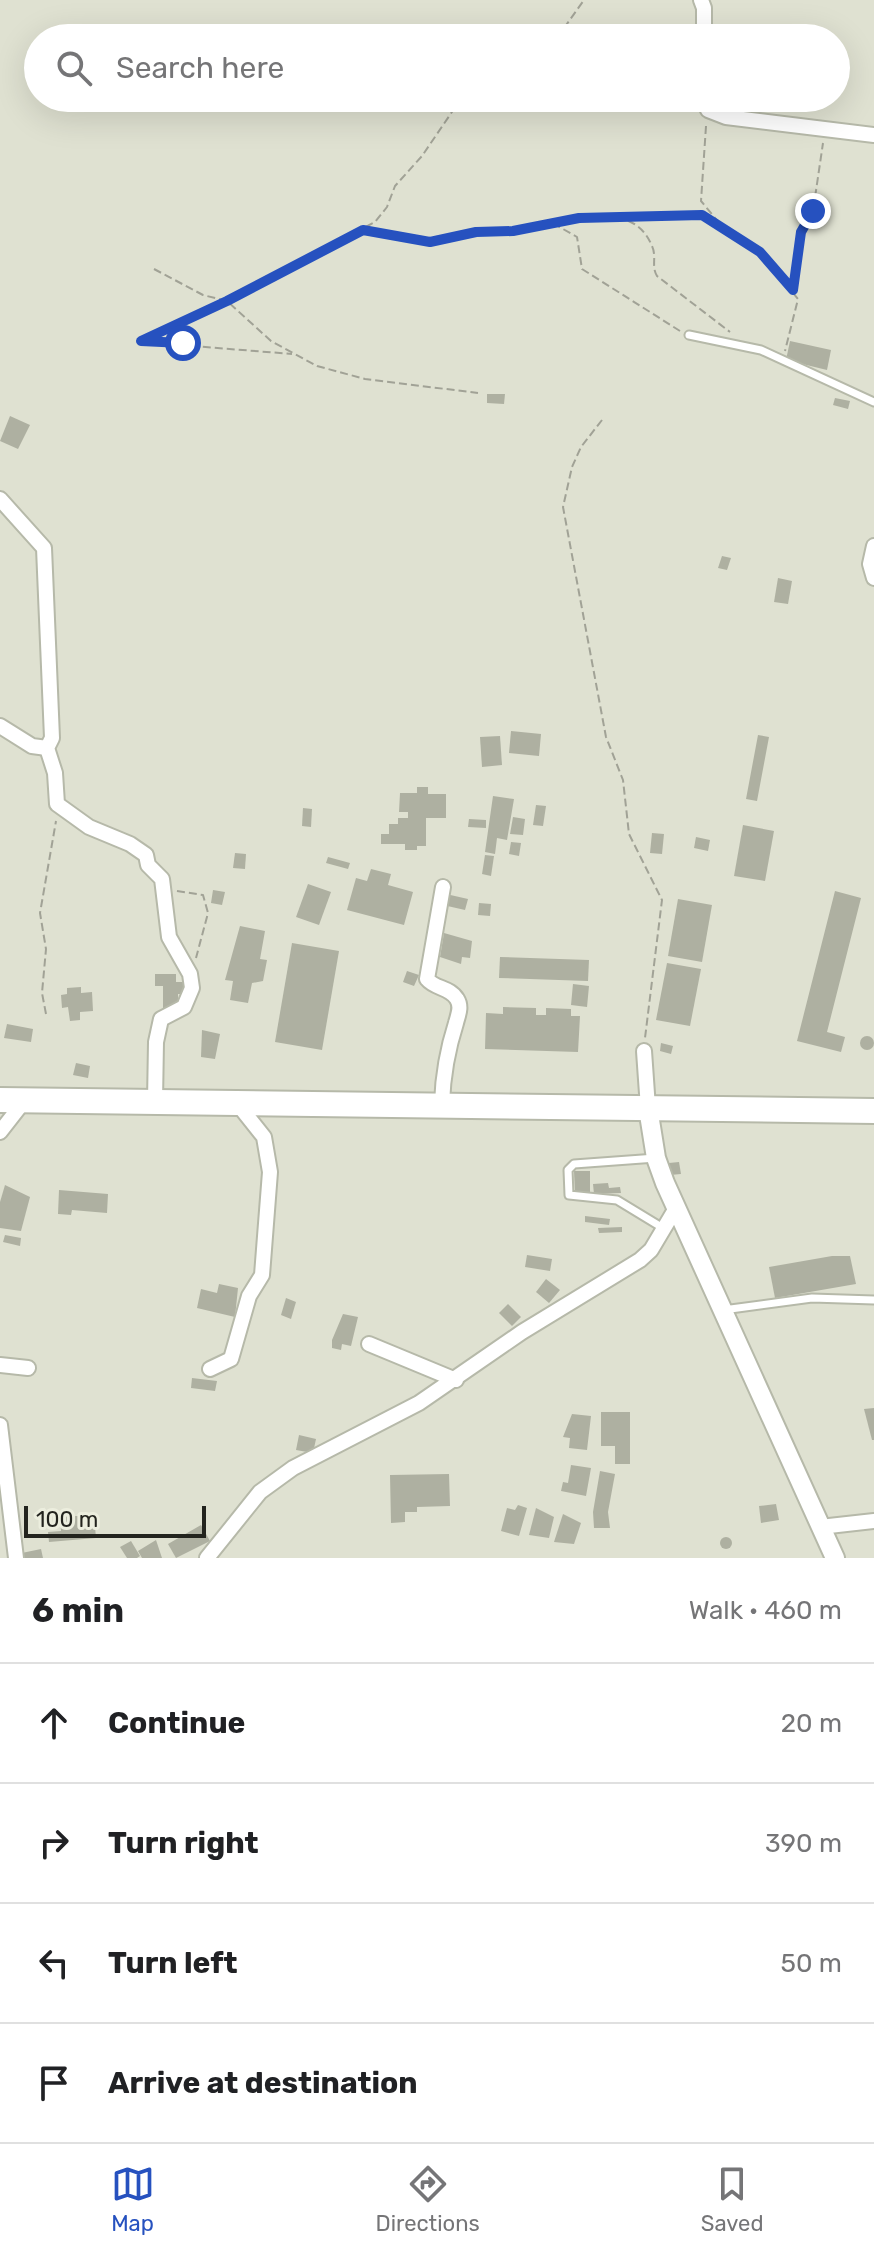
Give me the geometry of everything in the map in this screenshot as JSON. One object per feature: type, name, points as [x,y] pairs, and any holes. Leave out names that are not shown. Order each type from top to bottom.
[{"type":"highway","points":[[0,1100],[442,1103],[874,1111]]},
{"type":"street","points":[[701,0],[703,24]]},
{"type":"street","points":[[718,112],[726,117],[874,135]]},
{"type":"street","points":[[0,499],[44,548],[52,738],[47,748],[55,773],[57,804],[89,827],[130,844],[146,855],[148,865],[162,879],[169,937],[190,974],[191,996],[184,1007],[169,1011],[161,1019],[156,1042],[155,1101]]},
{"type":"street","points":[[874,546],[870,564],[874,578]]},
{"type":"street","points":[[0,726],[32,746],[47,748]]},
{"type":"street","points":[[442,1103],[443,1063],[460,1010],[449,991],[432,985],[427,979],[443,887]]},
{"type":"street","points":[[644,1051],[656,1158],[721,1310],[835,1558]]},
{"type":"street","points":[[0,1132],[25,1100]]},
{"type":"street","points":[[210,1369],[231,1359],[249,1296],[262,1275],[270,1172],[264,1137],[235,1101]]},
{"type":"street","points":[[207,1558],[260,1492],[293,1468],[419,1403],[522,1332],[640,1260],[665,1229],[676,1208]]},
{"type":"street","points":[[369,1344],[456,1380]]},
{"type":"street","points":[[0,1365],[28,1368]]},
{"type":"street","points":[[0,1425],[16,1558]]},
{"type":"street","points":[[820,1527],[874,1521]]},
{"type":"lane","points":[[689,335],[752,349],[874,402]]},
{"type":"lane","points":[[656,1158],[571,1166],[567,1174],[569,1195],[617,1200],[665,1229]]},
{"type":"lane","points":[[721,1310],[812,1298],[874,1300]]},
{"type":"path","points":[[567,24],[584,0]]},
{"type":"path","points":[[293,354],[141,341],[227,301],[363,230],[387,207],[395,186],[422,156],[452,112]]},
{"type":"path","points":[[706,112],[701,201],[721,225]]},
{"type":"path","points":[[793,290],[801,232],[813,211],[825,129]]},
{"type":"path","points":[[363,230],[430,242],[476,232],[556,225],[579,218],[702,215],[760,252],[798,299],[783,362]]},
{"type":"path","points":[[619,216],[632,222],[646,235],[653,247],[653,269],[657,276],[752,349]]},
{"type":"path","points":[[556,225],[577,237],[582,269],[689,335]]},
{"type":"path","points":[[154,269],[203,295],[227,301],[271,341],[317,366],[365,379],[478,393]]},
{"type":"path","points":[[602,420],[581,447],[572,467],[563,507],[606,737],[623,780],[629,834],[662,900],[644,1051]]},
{"type":"path","points":[[46,1014],[42,993],[46,949],[40,913],[54,847],[57,804]]},
{"type":"path","points":[[165,890],[203,895],[207,922],[190,974]]},
{"type":"building","points":[[790,341],[831,350],[827,370],[786,360]]},
{"type":"building","points":[[487,394],[505,394],[504,404],[487,403]]},
{"type":"building","points":[[835,398],[850,401],[848,409],[833,405]]},
{"type":"building","points":[[10,416],[30,425],[18,449],[0,441]]},
{"type":"building","points":[[722,556],[731,558],[727,570],[718,568]]},
{"type":"building","points":[[778,578],[792,581],[788,604],[774,602]]},
{"type":"building","points":[[511,731],[541,734],[539,756],[509,753]]},
{"type":"building","points":[[758,735],[769,737],[757,801],[746,799]]},
{"type":"building","points":[[500,736],[502,765],[482,767],[480,737]]},
{"type":"building","points":[[417,787],[428,787],[428,794],[446,794],[446,818],[426,818],[426,846],[417,846],[417,850],[405,850],[405,844],[381,844],[381,834],[389,834],[389,824],[398,824],[398,818],[408,818],[408,812],[399,812],[400,793],[417,793]]},
{"type":"building","points":[[493,796],[514,799],[507,840],[497,838],[495,854],[485,852]]},
{"type":"building","points":[[536,805],[546,806],[543,826],[533,825]]},
{"type":"building","points":[[303,808],[312,809],[311,827],[302,826]]},
{"type":"building","points":[[513,817],[525,819],[523,835],[510,834]]},
{"type":"building","points":[[469,819],[486,820],[486,828],[468,827]]},
{"type":"building","points":[[743,825],[774,831],[765,881],[734,876]]},
{"type":"building","points":[[652,833],[664,834],[662,854],[650,853]]},
{"type":"building","points":[[696,837],[710,840],[708,851],[694,848]]},
{"type":"building","points":[[511,842],[521,843],[519,856],[509,854]]},
{"type":"building","points":[[235,853],[246,854],[245,869],[233,868]]},
{"type":"building","points":[[485,855],[494,856],[491,876],[482,874]]},
{"type":"building","points":[[328,857],[350,863],[348,869],[326,863]]},
{"type":"building","points":[[371,869],[391,874],[388,885],[413,892],[404,925],[347,910],[356,878],[367,881]]},
{"type":"building","points":[[308,884],[331,892],[319,925],[296,917]]},
{"type":"building","points":[[213,890],[225,892],[222,905],[211,903]]},
{"type":"building","points":[[835,891],[861,898],[827,1032],[845,1037],[841,1052],[797,1041]]},
{"type":"building","points":[[446,894],[468,899],[465,910],[443,905]]},
{"type":"building","points":[[678,899],[712,905],[702,962],[668,956]]},
{"type":"building","points":[[479,903],[491,904],[490,916],[478,915]]},
{"type":"building","points":[[240,926],[265,931],[260,959],[267,960],[263,981],[252,983],[248,1003],[230,1000],[233,981],[225,980]]},
{"type":"building","points":[[444,933],[472,941],[470,958],[462,957],[461,964],[440,957]]},
{"type":"building","points":[[292,943],[339,951],[322,1050],[275,1042]]},
{"type":"building","points":[[500,957],[589,960],[588,981],[499,978]]},
{"type":"building","points":[[667,963],[701,969],[690,1026],[656,1020]]},
{"type":"building","points":[[407,971],[419,975],[414,986],[403,982]]},
{"type":"building","points":[[155,974],[176,974],[176,982],[187,982],[187,994],[178,994],[178,1013],[163,1013],[163,986],[155,986]]},
{"type":"building","points":[[573,984],[589,986],[587,1007],[571,1005]]},
{"type":"building","points":[[81,987],[81,993],[92,992],[93,1011],[80,1012],[80,1020],[70,1021],[68,1007],[62,1008],[61,995],[67,994],[67,988]]},
{"type":"building","points":[[503,1007],[536,1008],[536,1015],[546,1015],[546,1008],[571,1009],[571,1016],[580,1016],[578,1052],[485,1049],[486,1013],[503,1014]]},
{"type":"building","points":[[7,1024],[33,1029],[31,1042],[4,1038]]},
{"type":"building","points":[[202,1030],[220,1034],[215,1059],[201,1057]]},
{"type":"building","points":[[867,1036],[874,1043],[867,1050],[860,1043]]},
{"type":"building","points":[[661,1043],[673,1046],[671,1054],[660,1051]]},
{"type":"building","points":[[76,1063],[90,1066],[88,1078],[73,1075]]},
{"type":"building","points":[[679,1162],[681,1174],[670,1175],[669,1163]]},
{"type":"building","points":[[574,1171],[590,1171],[590,1194],[575,1194]]},
{"type":"building","points":[[608,1183],[609,1188],[620,1187],[621,1193],[594,1194],[593,1184]]},
{"type":"building","points":[[5,1185],[30,1197],[21,1231],[0,1228],[0,1202]]},
{"type":"building","points":[[59,1190],[108,1194],[107,1213],[72,1210],[71,1215],[58,1214]]},
{"type":"building","points":[[585,1216],[610,1219],[609,1225],[585,1222]]},
{"type":"building","points":[[622,1227],[622,1232],[599,1233],[598,1228]]},
{"type":"building","points":[[5,1235],[21,1238],[20,1246],[3,1242]]},
{"type":"building","points":[[527,1255],[552,1259],[550,1271],[525,1267]]},
{"type":"building","points":[[832,1256],[850,1256],[856,1284],[775,1298],[769,1267]]},
{"type":"building","points":[[546,1279],[560,1290],[549,1303],[536,1292]]},
{"type":"building","points":[[219,1284],[238,1288],[235,1317],[197,1308],[201,1289],[217,1293]]},
{"type":"building","points":[[286,1298],[296,1302],[291,1319],[281,1315]]},
{"type":"building","points":[[508,1304],[521,1317],[512,1326],[499,1313]]},
{"type":"building","points":[[343,1314],[358,1317],[351,1346],[342,1344],[341,1350],[332,1348],[332,1340]]},
{"type":"building","points":[[192,1378],[217,1381],[215,1391],[191,1388]]},
{"type":"building","points":[[874,1408],[874,1440],[872,1440],[864,1409]]},
{"type":"building","points":[[601,1412],[630,1412],[630,1464],[615,1464],[615,1446],[601,1446]]},
{"type":"building","points":[[572,1414],[591,1416],[587,1450],[569,1448],[570,1438],[563,1437]]},
{"type":"building","points":[[299,1435],[316,1439],[313,1453],[296,1450]]},
{"type":"building","points":[[571,1465],[591,1468],[586,1496],[561,1491],[563,1482],[568,1483]]},
{"type":"building","points":[[600,1471],[615,1474],[608,1512],[610,1528],[594,1528],[593,1512]]},
{"type":"building","points":[[449,1474],[450,1506],[417,1507],[417,1512],[405,1512],[405,1522],[391,1523],[390,1475]]},
{"type":"building","points":[[776,1504],[779,1520],[761,1523],[759,1506]]},
{"type":"building","points":[[518,1505],[527,1508],[519,1536],[501,1531],[507,1508],[515,1510]]},
{"type":"building","points":[[536,1508],[554,1517],[549,1538],[529,1535]]},
{"type":"building","points":[[563,1514],[581,1523],[574,1544],[554,1542]]},
{"type":"building","points":[[94,1515],[96,1538],[49,1542],[48,1532],[61,1531],[60,1517]]},
{"type":"building","points":[[201,1525],[210,1541],[176,1558],[168,1544]]},
{"type":"building","points":[[726,1537],[732,1543],[726,1549],[720,1543]]},
{"type":"building","points":[[156,1540],[162,1558],[142,1558],[138,1551]]},
{"type":"building","points":[[131,1541],[140,1556],[137,1558],[127,1558],[120,1547]]},
{"type":"building","points":[[41,1549],[43,1558],[18,1558],[17,1554]]},
{"type":"route","points":[[183,343],[141,341],[227,301],[363,230],[430,242],[476,232],[556,225],[579,218],[702,215],[760,252],[793,290],[801,232],[813,211]]}]
